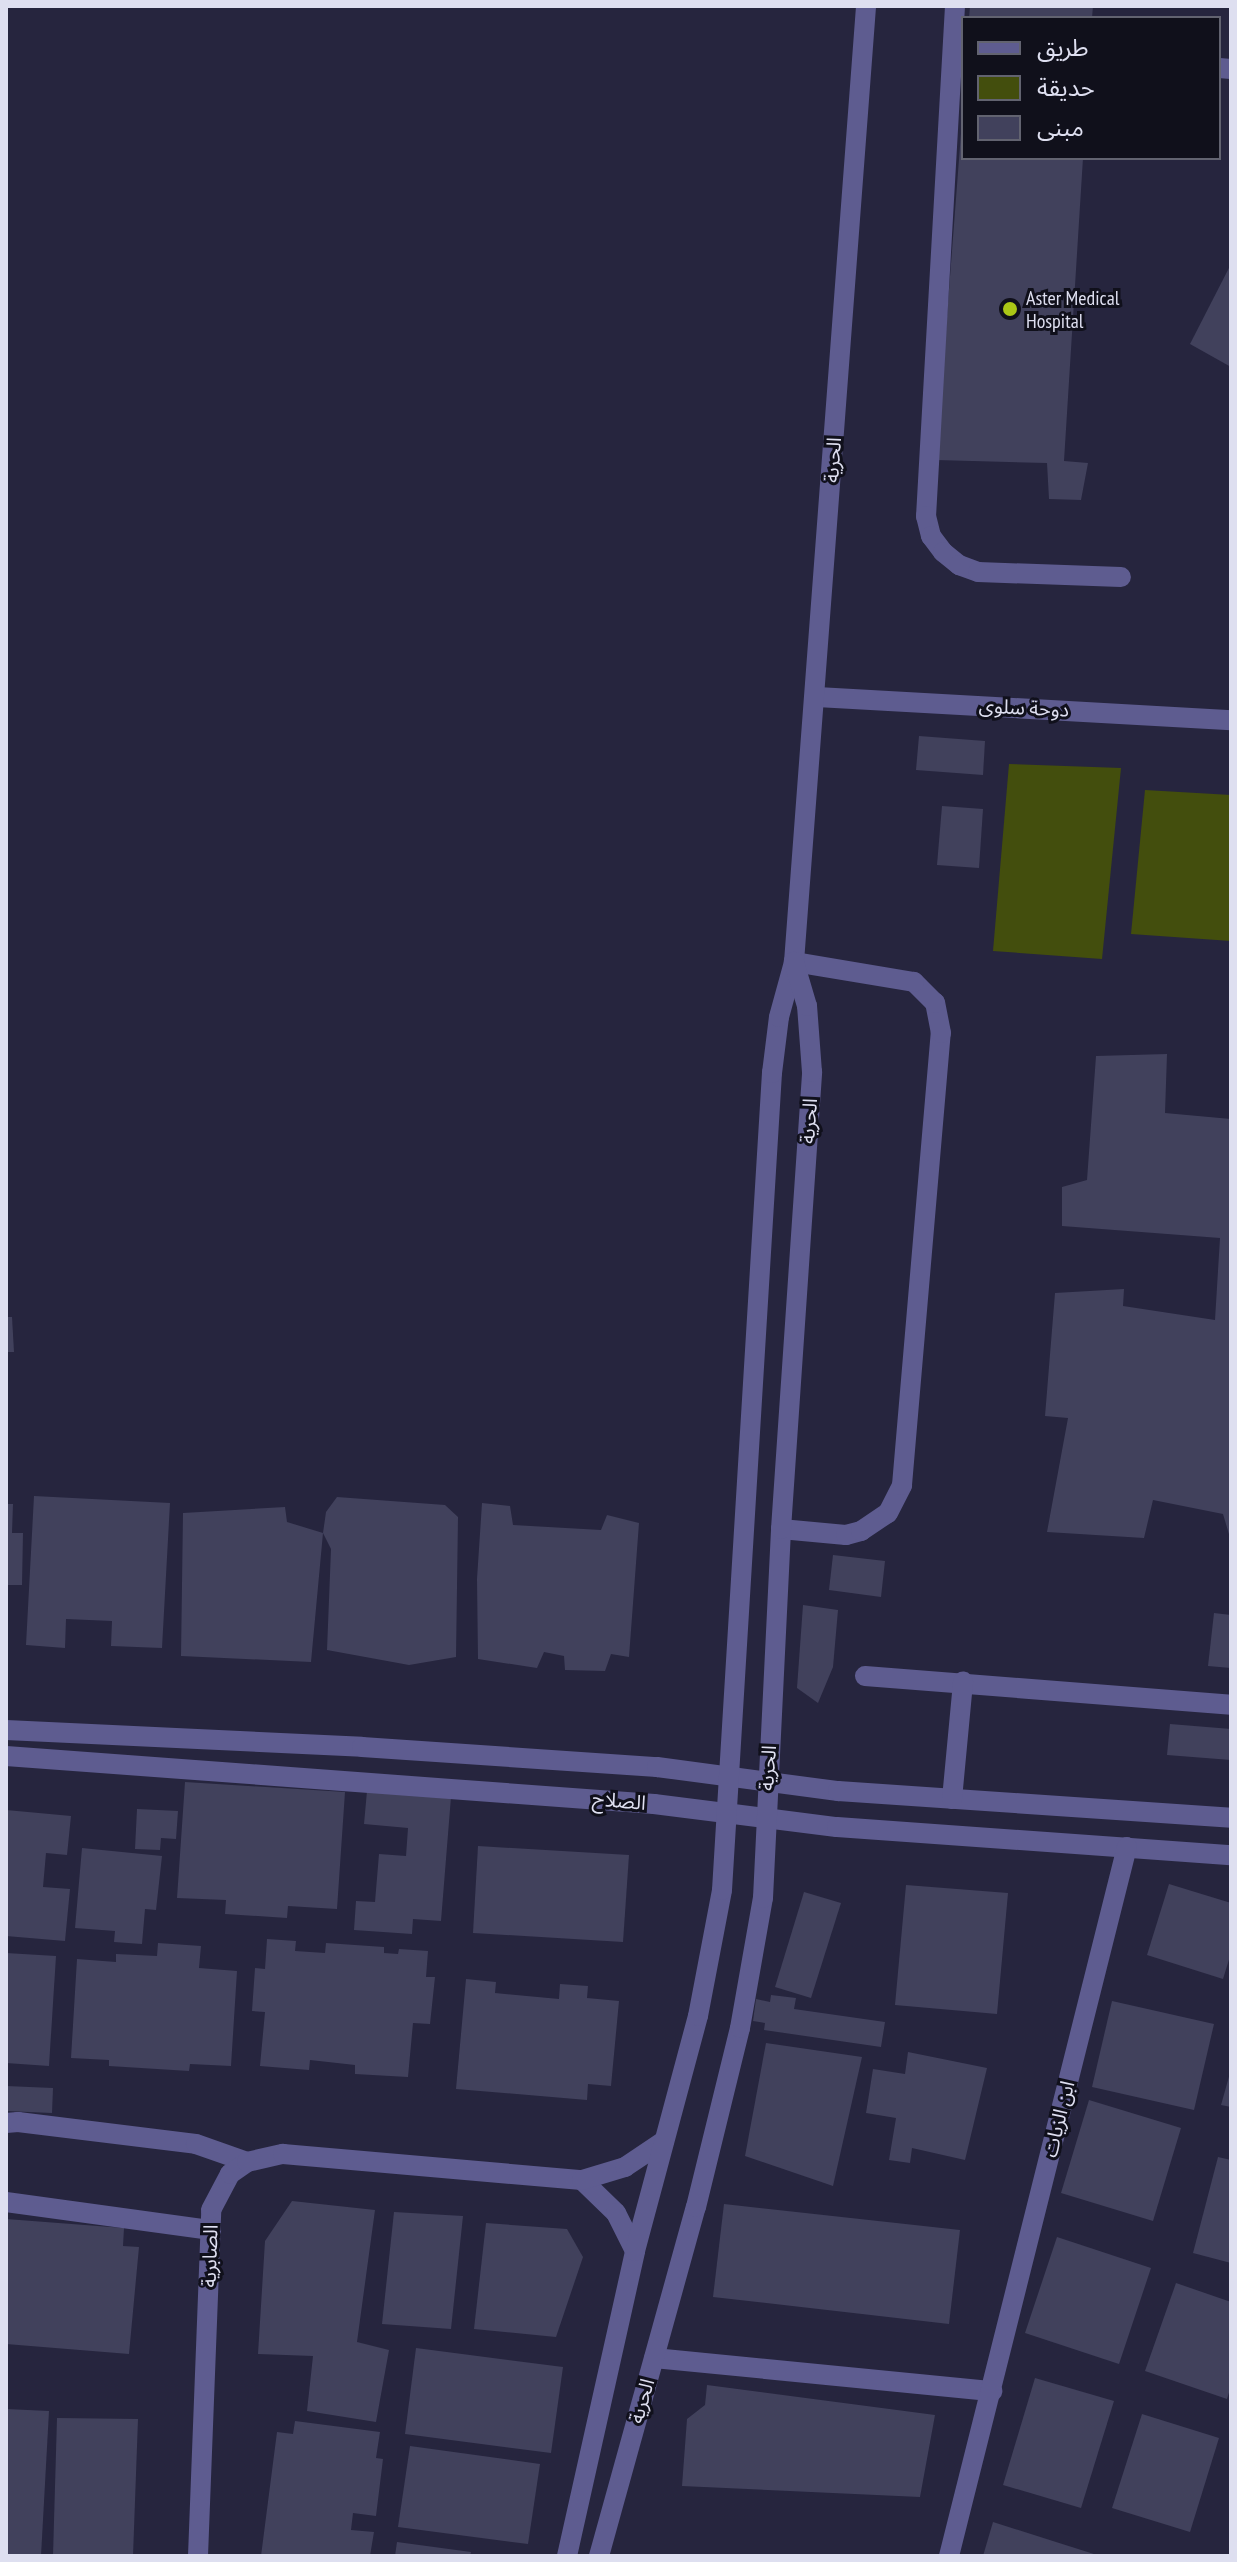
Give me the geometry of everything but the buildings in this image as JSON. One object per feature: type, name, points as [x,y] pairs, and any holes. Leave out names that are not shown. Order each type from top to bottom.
[{"type":"street","name":"الحرية","points":[[567,2556],[635,2251],[698,2016],[720,1904],[772,1073],[779,1017],[794,962],[817,697],[866,6]]},
{"type":"street","points":[[955,6],[926,516],[931,536],[943,552],[959,565],[978,572],[1121,577]]},
{"type":"street","name":"دوحة سلوى","points":[[817,697],[1231,720]]},
{"type":"street","name":"الحرية","points":[[599,2556],[696,2207],[740,2028],[763,1898],[764,1818],[781,1529],[812,1072],[807,1006],[794,962]]},
{"type":"street","points":[[781,1529],[846,1535],[861,1531],[888,1513],[902,1485],[941,1033],[935,1003],[914,982],[794,962]]},
{"type":"street","points":[[865,1676],[1231,1705]]},
{"type":"street","points":[[952,1799],[963,1682]]},
{"type":"street","name":"الصلاح","points":[[6,1730],[378,1748],[657,1767],[838,1791],[1231,1818]]},
{"type":"street","name":"الصلاح","points":[[6,1756],[445,1787],[726,1812],[837,1827],[1231,1855]]},
{"type":"street","name":"ابن الزيات","points":[[949,2556],[1127,1847]]},
{"type":"street","points":[[6,2123],[196,2144],[247,2162],[283,2154],[582,2180],[625,2167],[664,2141]]},
{"type":"street","name":"الصابرية","points":[[198,2556],[211,2210],[218,2191],[230,2174],[247,2162]]},
{"type":"street","points":[[582,2180],[616,2213],[635,2251]]},
{"type":"street","points":[[6,2202],[211,2230]]},
{"type":"street","points":[[654,2358],[992,2391]]},
{"type":"green space","points":[[1009,764],[1121,768],[1102,959],[993,951]]},
{"type":"green space","points":[[1145,790],[1231,795],[1231,941],[1131,934]]},
{"type":"place","name":"Aster Medical Hospital","points":[[1010,309]]}]
